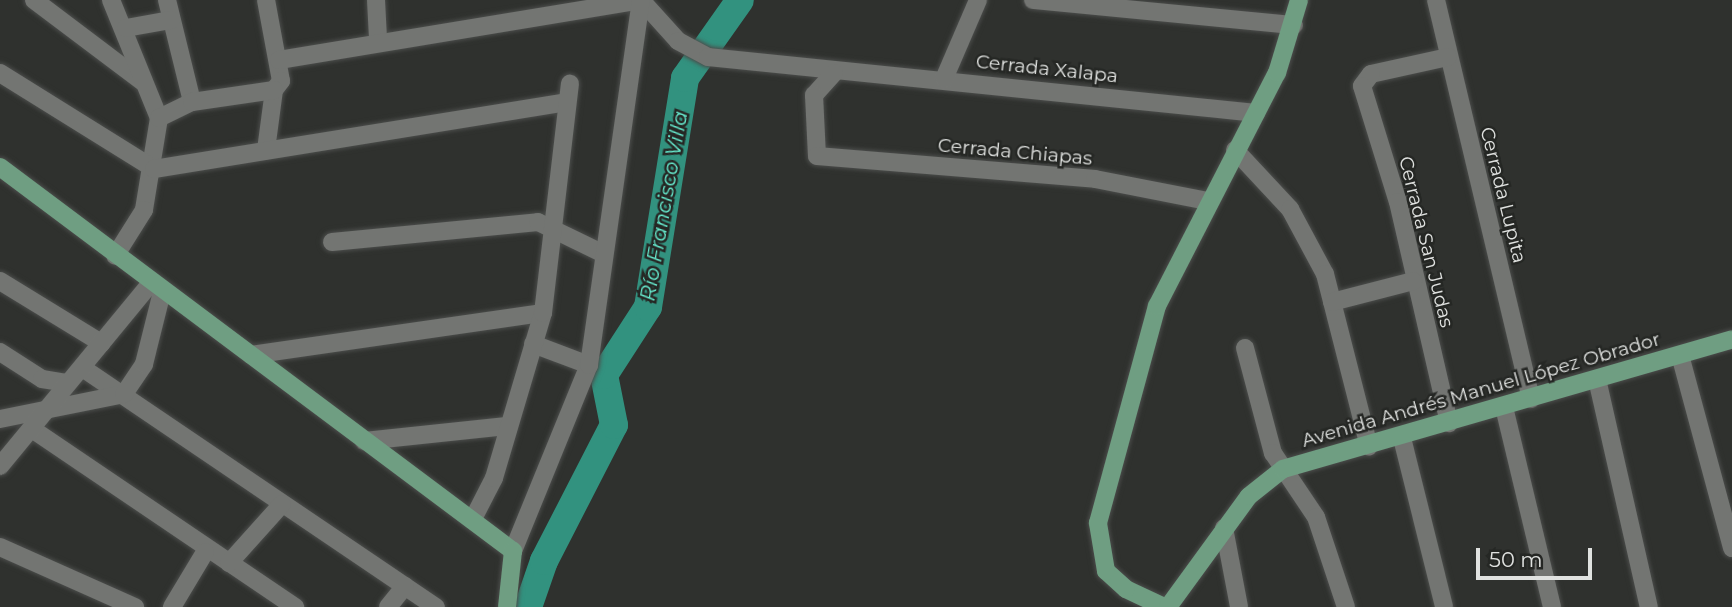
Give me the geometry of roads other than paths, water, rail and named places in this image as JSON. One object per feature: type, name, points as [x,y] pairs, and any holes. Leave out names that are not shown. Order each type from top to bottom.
[{"type":"main road","points":[[1166,607],[1126,589],[1106,570],[1098,523],[1157,306],[1207,201],[1256,113],[1294,25],[1299,0]]},
{"type":"main road","points":[[0,167],[156,288],[251,355],[513,551],[507,607]]},
{"type":"main road","name":"Avenida Andrés Manuel López Obrador","points":[[1166,607],[1249,496],[1283,470],[1402,438],[1732,339]]},
{"type":"street","points":[[34,0],[143,82]]},
{"type":"street","points":[[110,0],[126,28],[143,82],[159,118],[154,169],[144,211],[115,256]]},
{"type":"street","points":[[167,0],[192,102]]},
{"type":"street","points":[[265,0],[279,60],[281,81],[274,90],[266,150]]},
{"type":"street","points":[[376,0],[378,39]]},
{"type":"street","points":[[279,60],[378,39],[641,0],[589,365],[513,551]]},
{"type":"street","name":"Cerrada Xalapa","points":[[641,0],[678,41],[708,57],[834,73],[861,69],[1256,113]]},
{"type":"street","points":[[944,79],[978,0]]},
{"type":"street","points":[[1032,0],[1294,25]]},
{"type":"street","name":"Cerrada Lupita","points":[[1436,0],[1531,399]]},
{"type":"street","points":[[126,28],[171,20]]},
{"type":"street","name":"Cerrada San Judas","points":[[1448,57],[1371,74],[1362,86],[1398,202],[1413,281],[1450,423]]},
{"type":"street","points":[[0,72],[154,169],[569,93],[543,313],[507,426],[494,478],[473,519]]},
{"type":"street","name":"Cerrada Chiapas","points":[[834,73],[814,95],[817,156],[1096,179],[1207,201]]},
{"type":"street","points":[[159,118],[192,102],[274,90]]},
{"type":"street","points":[[1236,150],[1290,209],[1325,274],[1369,446]]},
{"type":"street","points":[[332,242],[497,222],[554,227],[604,254]]},
{"type":"street","points":[[0,281],[101,343]]},
{"type":"street","points":[[1332,302],[1413,281]]},
{"type":"street","points":[[0,466],[68,383],[84,369],[101,343],[156,288]]},
{"type":"street","points":[[0,419],[124,394],[144,364],[156,288]]},
{"type":"street","points":[[251,355],[543,313]]},
{"type":"street","points":[[533,344],[589,365]]},
{"type":"street","points":[[1245,348],[1283,470],[1317,517],[1346,607]]},
{"type":"street","points":[[0,352],[42,379],[68,383]]},
{"type":"street","points":[[1680,355],[1732,548]]},
{"type":"street","points":[[84,369],[436,607]]},
{"type":"street","points":[[1597,379],[1649,607]]},
{"type":"street","points":[[1504,407],[1552,607]]},
{"type":"street","points":[[365,441],[507,426]]},
{"type":"street","points":[[32,429],[205,552],[229,563],[295,607]]},
{"type":"street","points":[[1402,438],[1444,607]]},
{"type":"street","points":[[229,563],[282,504]]},
{"type":"street","points":[[1224,528],[1239,607]]},
{"type":"street","points":[[0,547],[135,607]]},
{"type":"street","points":[[172,607],[205,552]]},
{"type":"street","points":[[388,607],[405,586]]},
{"type":"waterway","name":"Río Francisco Villa","points":[[528,607],[544,561],[614,425],[604,375],[648,307],[685,78],[740,0]]}]
